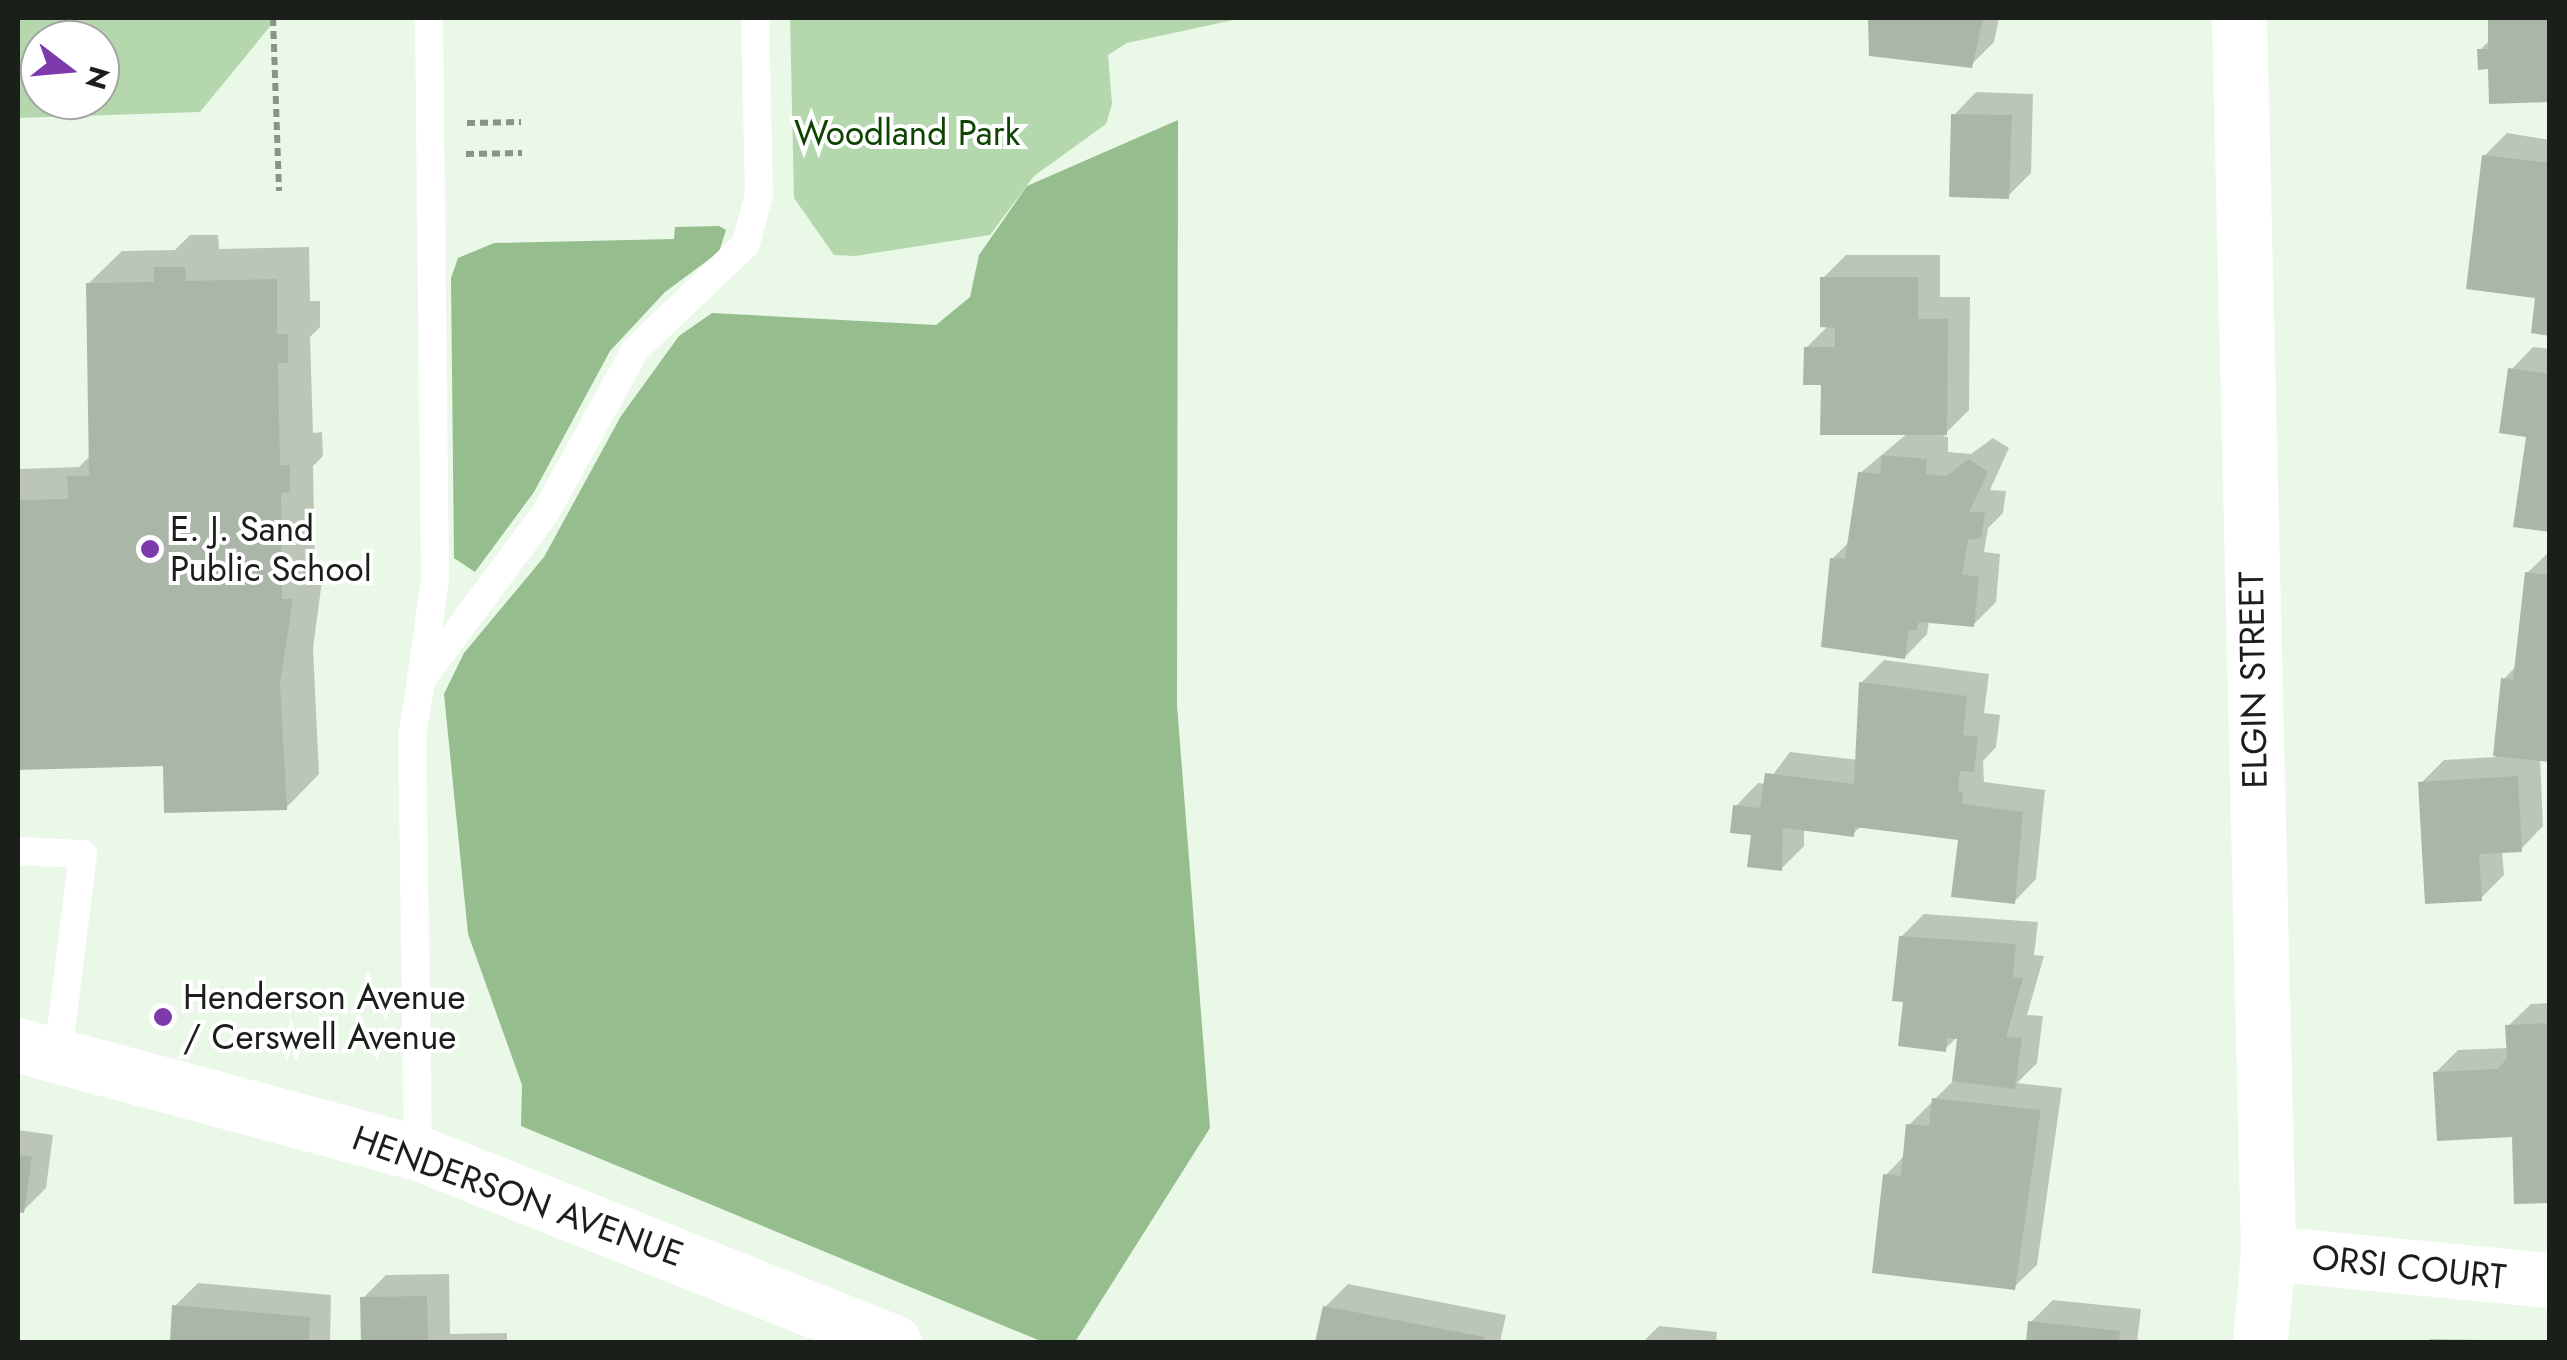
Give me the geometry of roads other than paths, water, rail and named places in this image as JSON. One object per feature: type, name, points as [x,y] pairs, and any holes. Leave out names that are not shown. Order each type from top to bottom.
[{"type":"street","name":"ELGIN STREET","points":[[2239,18],[2268,1253],[2260,1342]]},
{"type":"street","name":"HENDERSON AVENUE","points":[[38,1050],[418,1153],[894,1342]]},
{"type":"street","name":"ORSI COURT","points":[[2268,1253],[2550,1280]]},
{"type":"lane","points":[[418,1153],[412,736],[436,579],[429,18]]},
{"type":"lane","points":[[421,680],[546,512],[635,350],[746,244],[759,194],[755,18]]},
{"type":"lane","points":[[18,851],[83,854],[38,1050]]},
{"type":"place","name":"E. J. Sand Public School","points":[[150,549]]},
{"type":"place","name":"Henderson Avenue / Cerswell Avenue","points":[[163,1017]]},
{"type":"park label","name":"Woodland Park","points":[[907,133]]}]
